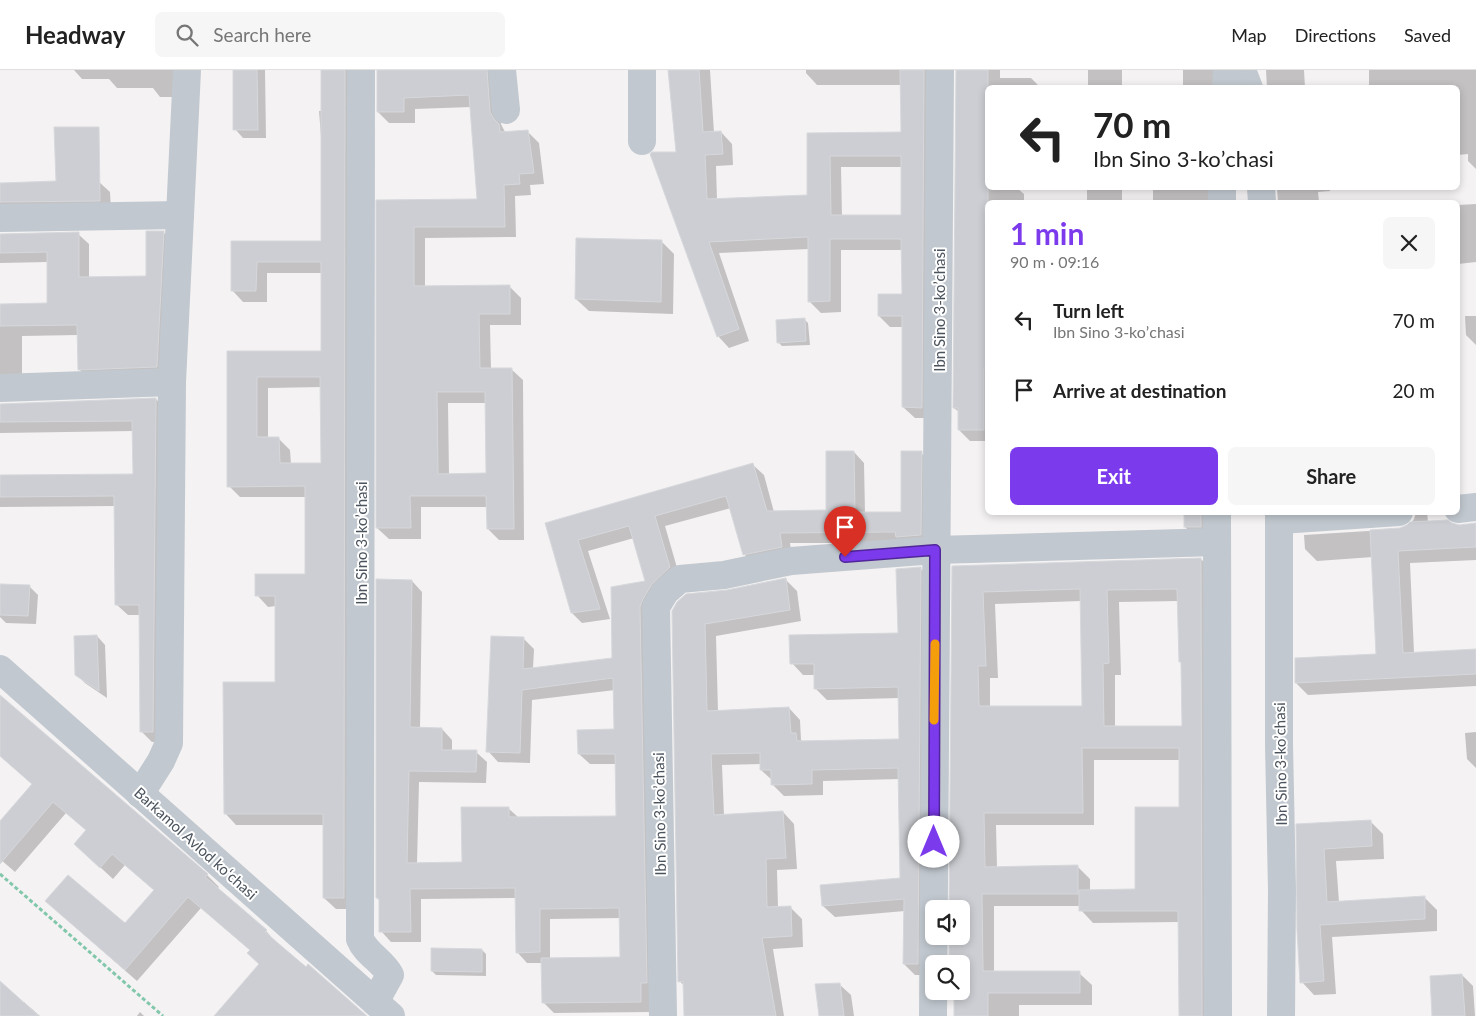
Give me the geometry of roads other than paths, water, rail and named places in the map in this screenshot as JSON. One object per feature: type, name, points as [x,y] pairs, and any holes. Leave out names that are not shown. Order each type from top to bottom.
[{"type":"street","points":[[140,794],[161,761],[169,743],[172,382],[187,70]]},
{"type":"street","name":"Ibn Sino 3-koʼchasi","points":[[361,70],[360,939],[368,953],[386,968],[390,975],[383,1009]]},
{"type":"street","points":[[502,70],[506,110]]},
{"type":"street","points":[[642,70],[642,141]]},
{"type":"street","name":"Ibn Sino 3-koʼchasi","points":[[933,1016],[940,70]]},
{"type":"street","points":[[1226,85],[1228,70]]},
{"type":"street","points":[[1242,70],[1247,85]]},
{"type":"street","points":[[0,218],[180,215]]},
{"type":"street","points":[[0,388],[172,382]]},
{"type":"street","points":[[1460,509],[1476,507]]},
{"type":"street","points":[[1217,515],[1218,1016]]},
{"type":"street","points":[[1280,516],[1310,515]]},
{"type":"street","name":"Ibn Sino 3-koʼchasi","points":[[1280,516],[1281,1016]]},
{"type":"street","name":"Ibn Sino 3-koʼchasi","points":[[663,1016],[656,607],[665,592],[680,579],[724,575],[792,561],[935,550],[1217,542]]},
{"type":"street","name":"Barkamol Avlod koʻchasi","points":[[0,669],[383,1009]]}]
